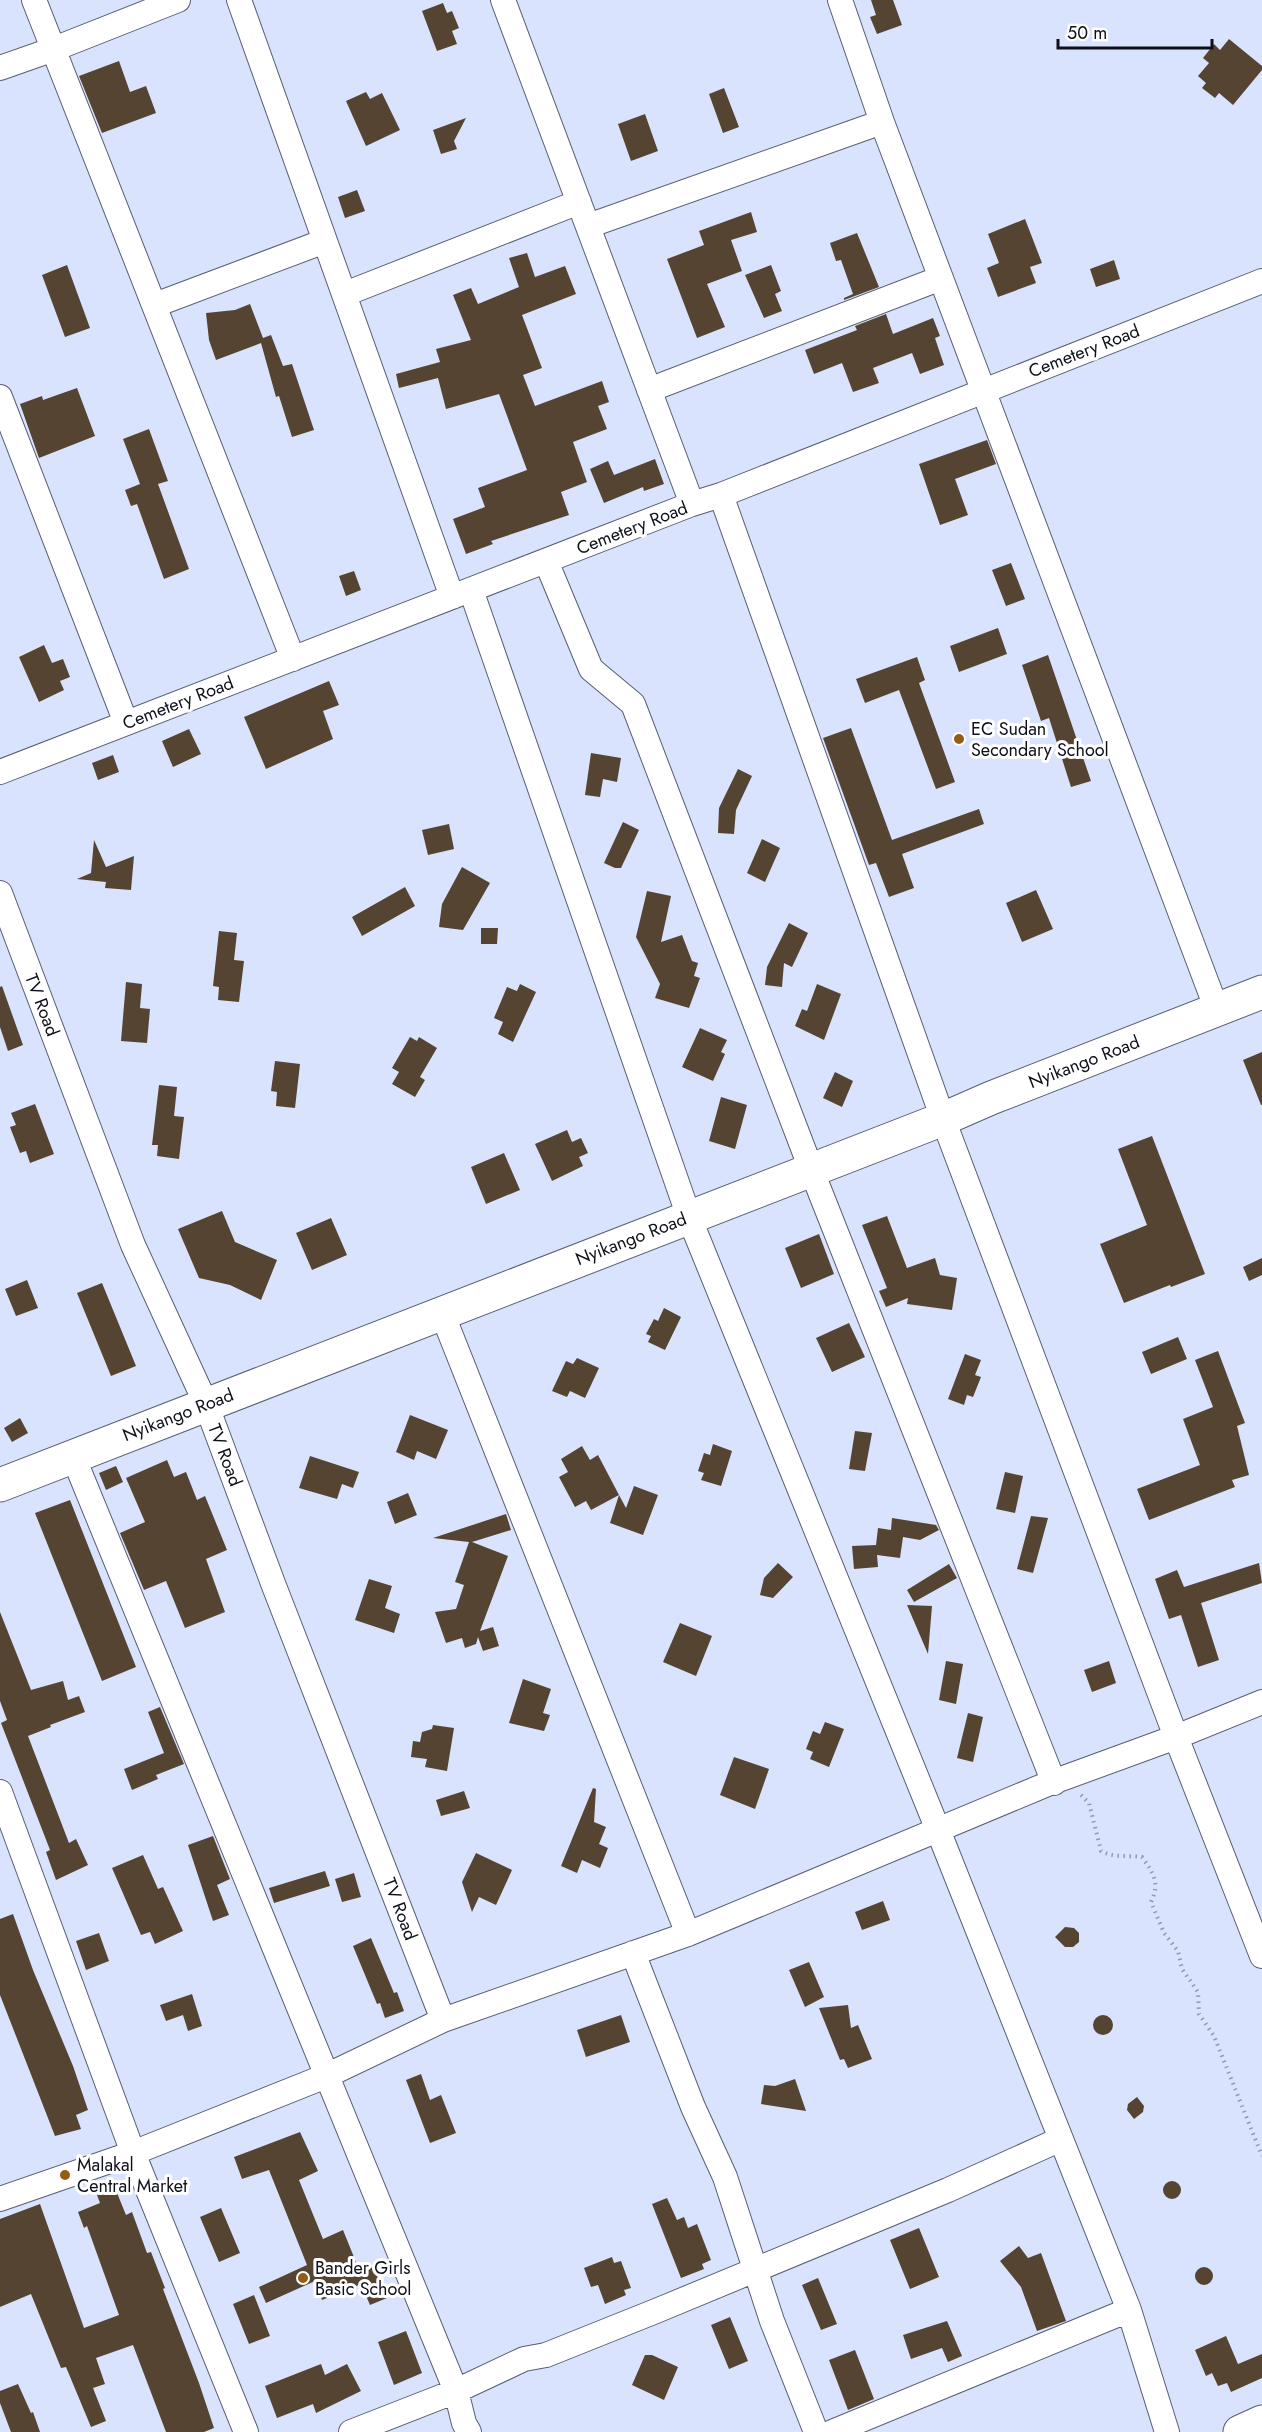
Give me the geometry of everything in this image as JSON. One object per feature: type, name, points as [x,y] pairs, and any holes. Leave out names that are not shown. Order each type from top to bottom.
[{"type":"street","points":[[34,0],[293,659]]},
{"type":"street","points":[[0,68],[178,0]]},
{"type":"street","points":[[239,0],[325,241],[461,593],[689,1217],[938,1830],[1129,2310],[1167,2432]]},
{"type":"street","points":[[503,0],[692,504]]},
{"type":"street","points":[[840,0],[882,122],[1217,1010]]},
{"type":"street","points":[[588,226],[882,122]]},
{"type":"street","points":[[345,294],[579,202]]},
{"type":"street","points":[[155,305],[325,241]]},
{"type":"street","points":[[650,390],[941,278]]},
{"type":"street","name":"Cemetery Road","points":[[0,772],[692,504],[721,495],[1262,281]]},
{"type":"street","points":[[0,397],[126,723]]},
{"type":"street","points":[[721,495],[943,1119],[1176,1737],[1262,1956]]},
{"type":"street","points":[[546,561],[591,669],[633,704],[811,1169],[1052,1783]]},
{"type":"street","name":"TV Road","points":[[0,893],[133,1245],[206,1404],[274,1586],[443,2020]]},
{"type":"street","name":"Nyikango Road","points":[[0,1485],[943,1119],[1262,992]]},
{"type":"street","points":[[442,1313],[688,1934]]},
{"type":"street","points":[[73,1456],[456,2391],[464,2423],[469,2432]]},
{"type":"street","points":[[0,2199],[133,2153],[326,2076],[443,2020],[688,1934],[1052,1783],[1262,1702]]},
{"type":"street","points":[[0,1792],[9,1844],[246,2432]]},
{"type":"street","points":[[633,1953],[693,2107],[725,2177],[772,2321],[816,2432]]},
{"type":"street","points":[[351,2432],[456,2391],[524,2360],[546,2355],[756,2270],[948,2190],[1061,2139]]},
{"type":"street","points":[[832,2432],[1129,2310]]},
{"type":"street","points":[[1240,2432],[1262,2422]]},
{"type":"path","points":[[1052,1783],[1078,1792],[1089,1803],[1101,1851],[1110,1856],[1124,1854],[1142,1857],[1156,1876],[1156,1890],[1151,1902],[1164,1933],[1178,1951],[1182,1969],[1198,1992],[1199,2014],[1214,2036],[1262,2156]]},
{"type":"building","points":[[871,0],[893,0],[902,25],[877,34],[870,17],[876,15]]},
{"type":"building","points":[[443,3],[447,13],[452,11],[459,28],[452,31],[457,44],[437,51],[422,11]]},
{"type":"building","points":[[1229,39],[1262,66],[1262,70],[1233,105],[1219,93],[1215,98],[1202,88],[1206,83],[1198,76],[1209,63],[1203,58],[1214,44],[1220,50]]},
{"type":"building","points":[[119,61],[130,92],[146,86],[156,113],[102,133],[79,76]]},
{"type":"building","points":[[724,88],[739,127],[723,133],[709,94]]},
{"type":"building","points":[[366,92],[370,99],[382,93],[400,130],[366,146],[346,101]]},
{"type":"building","points":[[645,114],[658,151],[631,161],[618,124]]},
{"type":"building","points":[[466,118],[454,141],[457,149],[441,154],[433,130]]},
{"type":"building","points":[[357,190],[365,211],[345,218],[338,197]]},
{"type":"building","points":[[751,212],[757,232],[731,240],[742,271],[707,284],[725,327],[697,338],[667,259],[704,245],[699,231]]},
{"type":"building","points":[[1025,219],[1042,263],[1030,267],[1036,283],[998,297],[987,268],[999,263],[988,234]]},
{"type":"building","points":[[857,233],[879,287],[844,300],[853,294],[841,260],[836,261],[830,243]]},
{"type":"building","points":[[527,253],[535,277],[565,266],[576,294],[522,315],[542,368],[523,375],[535,406],[602,381],[609,402],[598,406],[607,429],[573,442],[587,482],[561,492],[569,515],[491,541],[493,544],[466,554],[453,519],[485,507],[478,488],[527,470],[499,394],[446,409],[438,378],[399,388],[396,374],[440,362],[436,349],[471,340],[453,295],[471,288],[478,304],[519,287],[509,258]]},
{"type":"building","points":[[1114,260],[1120,279],[1096,287],[1090,269]]},
{"type":"building","points":[[67,265],[90,328],[65,337],[42,275]]},
{"type":"building","points":[[771,265],[781,291],[775,294],[782,311],[764,318],[745,275]]},
{"type":"building","points":[[250,304],[263,338],[271,335],[283,366],[292,364],[314,430],[292,437],[279,396],[276,397],[261,343],[216,360],[209,340],[206,313],[235,310]]},
{"type":"building","points":[[886,314],[893,334],[933,318],[940,336],[935,338],[944,365],[920,374],[912,353],[873,368],[879,383],[853,392],[842,363],[814,374],[805,350],[857,330],[855,326]]},
{"type":"building","points":[[77,388],[95,436],[39,458],[20,404],[42,396],[43,400]]},
{"type":"building","points":[[149,429],[168,481],[158,484],[189,569],[164,579],[137,504],[131,506],[125,490],[140,484],[123,439]]},
{"type":"building","points":[[987,440],[996,464],[955,479],[968,515],[940,525],[919,464]]},
{"type":"building","points":[[655,459],[664,484],[644,491],[643,487],[604,503],[590,469],[608,461],[614,475]]},
{"type":"building","points":[[1011,563],[1025,599],[1006,606],[992,570]]},
{"type":"building","points":[[354,571],[361,590],[346,596],[339,576]]},
{"type":"building","points":[[998,628],[1007,654],[959,672],[950,646]]},
{"type":"building","points":[[44,645],[52,663],[63,659],[70,677],[60,681],[64,690],[39,702],[19,657]]},
{"type":"building","points":[[1048,655],[1091,781],[1071,787],[1049,718],[1041,721],[1022,665]]},
{"type":"building","points":[[917,657],[925,680],[919,683],[955,782],[936,789],[899,690],[865,703],[856,679]]},
{"type":"building","points":[[329,681],[339,705],[323,711],[333,739],[266,769],[244,717]]},
{"type":"building","points":[[851,728],[892,840],[979,809],[984,824],[902,854],[914,888],[889,897],[876,863],[869,865],[823,738]]},
{"type":"building","points":[[189,729],[201,754],[173,767],[162,741]]},
{"type":"building","points":[[591,753],[621,758],[617,782],[603,779],[600,797],[585,795]]},
{"type":"building","points":[[113,755],[119,772],[98,780],[92,763]]},
{"type":"building","points":[[738,769],[752,776],[736,810],[734,834],[718,833],[719,808]]},
{"type":"building","points":[[623,822],[639,830],[621,868],[615,868],[604,863]]},
{"type":"building","points":[[449,824],[454,849],[428,855],[422,830]]},
{"type":"building","points":[[762,839],[780,848],[765,882],[747,873]]},
{"type":"building","points":[[94,840],[106,867],[134,856],[131,890],[105,888],[106,882],[77,879],[91,873]]},
{"type":"building","points":[[462,867],[490,883],[463,930],[439,927],[442,904]]},
{"type":"building","points":[[405,887],[415,906],[362,936],[352,917]]},
{"type":"building","points":[[1036,890],[1053,929],[1022,942],[1006,903]]},
{"type":"building","points":[[647,891],[671,896],[661,942],[682,935],[692,961],[698,963],[694,976],[700,978],[689,1008],[655,998],[660,984],[636,937]]},
{"type":"building","points":[[789,923],[808,933],[792,967],[784,963],[782,987],[765,985],[767,967]]},
{"type":"building","points":[[481,928],[498,928],[497,944],[481,944]]},
{"type":"building","points":[[219,931],[237,933],[234,960],[244,961],[239,1002],[218,1000],[219,987],[213,986]]},
{"type":"building","points":[[126,982],[142,984],[140,1008],[150,1009],[147,1043],[121,1041]]},
{"type":"building","points":[[520,984],[536,992],[513,1042],[498,1034],[503,1022],[494,1018],[507,987],[517,991]]},
{"type":"building","points":[[817,984],[841,994],[824,1040],[795,1026],[802,1009],[807,1011]]},
{"type":"building","points":[[2,986],[23,1045],[8,1051],[0,1027],[0,987]]},
{"type":"building","points":[[700,1028],[727,1040],[721,1052],[725,1054],[713,1081],[682,1067]]},
{"type":"building","points":[[410,1037],[417,1041],[419,1037],[437,1048],[420,1077],[425,1080],[415,1097],[392,1084],[399,1072],[392,1068]]},
{"type":"building","points":[[1262,1052],[1262,1105],[1261,1105],[1243,1060]]},
{"type":"building","points":[[275,1061],[300,1064],[295,1108],[276,1106],[277,1092],[271,1091]]},
{"type":"building","points":[[835,1072],[853,1081],[842,1107],[823,1098]]},
{"type":"building","points":[[159,1085],[177,1087],[174,1116],[184,1117],[179,1159],[157,1156],[158,1145],[152,1145]]},
{"type":"building","points":[[721,1097],[747,1105],[735,1149],[709,1141]]},
{"type":"building","points":[[35,1104],[54,1154],[30,1163],[26,1151],[20,1153],[10,1127],[16,1125],[11,1113]]},
{"type":"building","points":[[567,1130],[572,1142],[581,1138],[588,1153],[579,1157],[583,1166],[552,1181],[535,1144]]},
{"type":"building","points":[[1152,1136],[1205,1274],[1124,1303],[1100,1244],[1147,1225],[1118,1149]]},
{"type":"building","points":[[504,1153],[520,1190],[486,1204],[471,1167]]},
{"type":"building","points":[[222,1211],[235,1242],[277,1260],[261,1300],[230,1285],[199,1278],[178,1229]]},
{"type":"building","points":[[887,1216],[907,1268],[935,1258],[940,1275],[957,1278],[952,1310],[907,1304],[908,1298],[886,1307],[879,1291],[887,1288],[862,1225]]},
{"type":"building","points":[[331,1218],[347,1255],[312,1270],[296,1233]]},
{"type":"building","points":[[819,1234],[834,1274],[801,1288],[785,1248]]},
{"type":"building","points":[[1262,1258],[1262,1275],[1249,1281],[1243,1267]]},
{"type":"building","points":[[27,1280],[38,1308],[16,1316],[5,1289]]},
{"type":"building","points":[[102,1283],[136,1366],[111,1376],[77,1293]]},
{"type":"building","points":[[664,1308],[681,1317],[665,1350],[648,1342],[651,1336],[646,1334],[654,1319],[658,1321]]},
{"type":"building","points":[[849,1323],[865,1357],[832,1372],[816,1338]]},
{"type":"building","points":[[1178,1337],[1187,1359],[1151,1374],[1142,1352]]},
{"type":"building","points":[[1218,1351],[1245,1423],[1237,1426],[1249,1475],[1232,1480],[1235,1487],[1149,1520],[1137,1489],[1200,1465],[1183,1419],[1213,1407],[1195,1360]]},
{"type":"building","points":[[965,1354],[981,1360],[975,1375],[981,1377],[973,1397],[967,1395],[964,1405],[948,1399]]},
{"type":"building","points":[[577,1358],[599,1368],[585,1398],[570,1391],[567,1397],[552,1391],[566,1361],[573,1364]]},
{"type":"building","points":[[410,1415],[448,1430],[436,1459],[417,1451],[414,1460],[396,1452]]},
{"type":"building","points":[[20,1418],[28,1433],[12,1442],[4,1428]]},
{"type":"building","points":[[855,1431],[872,1433],[865,1471],[849,1469]]},
{"type":"building","points":[[713,1444],[732,1451],[721,1486],[701,1480],[704,1473],[698,1471],[704,1453],[710,1455]]},
{"type":"building","points":[[582,1446],[590,1460],[598,1455],[619,1495],[591,1510],[586,1501],[575,1507],[559,1477],[568,1472],[561,1459]]},
{"type":"building","points":[[310,1456],[359,1472],[353,1488],[342,1484],[337,1499],[299,1488]]},
{"type":"building","points":[[167,1460],[174,1477],[186,1472],[197,1500],[205,1496],[227,1550],[206,1559],[225,1612],[185,1628],[166,1581],[144,1590],[120,1533],[145,1522],[126,1478]]},
{"type":"building","points":[[116,1466],[123,1482],[106,1490],[99,1473]]},
{"type":"building","points":[[1005,1472],[1023,1476],[1015,1513],[996,1509]]},
{"type":"building","points":[[634,1486],[658,1495],[643,1535],[610,1523],[619,1495],[626,1508]]},
{"type":"building","points":[[408,1493],[417,1515],[395,1524],[387,1502]]},
{"type":"building","points":[[70,1500],[136,1667],[102,1681],[35,1513]]},
{"type":"building","points":[[506,1514],[511,1530],[472,1542],[508,1556],[480,1631],[493,1627],[499,1646],[483,1651],[478,1637],[476,1644],[465,1648],[462,1638],[446,1643],[435,1612],[456,1609],[464,1585],[455,1582],[469,1542],[433,1538]]},
{"type":"building","points":[[1031,1516],[1048,1518],[1033,1573],[1017,1569]]},
{"type":"building","points":[[892,1518],[936,1525],[939,1530],[920,1540],[903,1537],[900,1558],[877,1555],[878,1567],[854,1569],[852,1546],[876,1545],[878,1528],[891,1530]]},
{"type":"building","points":[[778,1563],[793,1577],[773,1598],[760,1595],[764,1578]]},
{"type":"building","points":[[1259,1563],[1262,1583],[1201,1603],[1219,1660],[1198,1667],[1181,1615],[1169,1619],[1155,1579],[1177,1570],[1184,1587]]},
{"type":"building","points":[[949,1564],[957,1578],[914,1602],[907,1590]]},
{"type":"building","points":[[369,1579],[392,1586],[385,1608],[400,1614],[394,1633],[355,1620]]},
{"type":"building","points":[[907,1605],[932,1606],[928,1654]]},
{"type":"building","points":[[0,1612],[31,1690],[63,1681],[68,1700],[79,1696],[85,1712],[28,1736],[69,1843],[76,1839],[88,1865],[56,1880],[46,1852],[50,1850],[1,1723],[7,1720],[0,1701]]},
{"type":"building","points":[[680,1623],[712,1636],[696,1676],[663,1662]]},
{"type":"building","points":[[946,1661],[963,1664],[956,1704],[939,1700]]},
{"type":"building","points":[[1109,1661],[1116,1683],[1092,1692],[1084,1670]]},
{"type":"building","points":[[523,1679],[551,1689],[543,1713],[550,1715],[544,1731],[509,1723]]},
{"type":"building","points":[[160,1707],[184,1764],[156,1775],[158,1779],[132,1790],[124,1769],[164,1753],[148,1712]]},
{"type":"building","points":[[968,1713],[983,1717],[973,1762],[957,1758]]},
{"type":"building","points":[[825,1722],[844,1729],[829,1767],[810,1759],[813,1752],[806,1749],[813,1731],[820,1734]]},
{"type":"building","points":[[433,1725],[454,1728],[447,1771],[425,1767],[427,1759],[411,1757],[413,1741],[420,1742],[422,1732],[432,1729]]},
{"type":"building","points":[[734,1757],[769,1769],[755,1809],[720,1795]]},
{"type":"building","points":[[593,1788],[596,1789],[594,1822],[606,1827],[599,1844],[608,1848],[600,1868],[582,1860],[577,1873],[561,1866]]},
{"type":"building","points":[[464,1791],[470,1808],[441,1816],[436,1800]]},
{"type":"building","points":[[213,1836],[230,1879],[217,1885],[229,1915],[213,1921],[188,1845]]},
{"type":"building","points":[[476,1853],[512,1870],[496,1905],[479,1897],[472,1912],[462,1882]]},
{"type":"building","points":[[143,1855],[158,1889],[163,1887],[183,1931],[155,1944],[150,1932],[141,1935],[112,1868]]},
{"type":"building","points":[[325,1871],[330,1886],[274,1903],[269,1888]]},
{"type":"building","points":[[354,1873],[361,1897],[342,1902],[335,1879]]},
{"type":"building","points":[[883,1901],[890,1920],[862,1930],[855,1912]]},
{"type":"building","points":[[13,1914],[88,2110],[76,2115],[81,2129],[55,2136],[0,1995],[0,1919]]},
{"type":"building","points":[[1065,1927],[1074,1928],[1079,1933],[1079,1942],[1073,1947],[1065,1947],[1055,1937]]},
{"type":"building","points":[[99,1933],[109,1961],[86,1970],[76,1941]]},
{"type":"building","points":[[371,1938],[404,2011],[385,2018],[353,1946]]},
{"type":"building","points":[[809,1962],[824,1997],[805,2007],[789,1970]]},
{"type":"building","points":[[192,1994],[202,2026],[188,2031],[183,2015],[166,2021],[160,2005]]},
{"type":"building","points":[[848,2005],[851,2028],[858,2025],[872,2059],[848,2068],[844,2059],[840,2060],[819,2008]]},
{"type":"building","points":[[621,2015],[630,2042],[586,2057],[577,2030]]},
{"type":"building","points":[[1103,2015],[1110,2018],[1113,2025],[1110,2032],[1103,2035],[1096,2032],[1093,2025],[1096,2018]]},
{"type":"building","points":[[421,2074],[430,2100],[441,2095],[456,2133],[430,2143],[406,2080]]},
{"type":"building","points":[[795,2079],[806,2111],[761,2104],[764,2085],[775,2086]]},
{"type":"building","points":[[1137,2097],[1144,2106],[1143,2112],[1134,2119],[1127,2110],[1128,2104]]},
{"type":"building","points":[[300,2132],[318,2171],[299,2180],[323,2239],[343,2230],[360,2272],[373,2267],[387,2298],[370,2305],[361,2284],[322,2300],[315,2281],[266,2303],[259,2287],[307,2265],[269,2170],[242,2179],[234,2157]]},
{"type":"building","points":[[1172,2181],[1180,2186],[1181,2190],[1176,2198],[1172,2199],[1164,2194],[1163,2190],[1168,2182]]},
{"type":"building","points":[[115,2188],[126,2215],[132,2212],[147,2253],[151,2252],[165,2288],[163,2289],[214,2428],[204,2432],[166,2432],[133,2345],[96,2358],[105,2384],[93,2388],[106,2421],[91,2427],[66,2367],[61,2368],[31,2294],[0,2307],[0,2219],[40,2204],[84,2328],[119,2315],[87,2226],[84,2228],[78,2212],[100,2203],[97,2195]]},
{"type":"building","points":[[667,2198],[677,2220],[684,2217],[688,2228],[697,2224],[711,2260],[702,2264],[704,2269],[681,2278],[652,2204]]},
{"type":"building","points":[[221,2208],[240,2253],[219,2262],[200,2217]]},
{"type":"building","points":[[919,2228],[939,2277],[910,2289],[890,2240]]},
{"type":"building","points":[[1019,2246],[1028,2258],[1041,2253],[1066,2321],[1037,2331],[1021,2287],[1000,2261]]},
{"type":"building","points":[[612,2257],[614,2263],[621,2261],[631,2288],[624,2290],[626,2295],[605,2304],[598,2285],[591,2287],[584,2268]]},
{"type":"building","points":[[1204,2267],[1210,2270],[1213,2276],[1210,2282],[1204,2285],[1198,2282],[1195,2276],[1198,2270]]},
{"type":"building","points":[[818,2278],[837,2324],[821,2330],[802,2285]]},
{"type":"building","points":[[254,2295],[270,2336],[249,2344],[233,2304]]},
{"type":"building","points":[[730,2317],[748,2361],[729,2369],[711,2325]]},
{"type":"building","points":[[947,2321],[962,2356],[948,2362],[942,2348],[911,2359],[903,2335]]},
{"type":"building","points":[[406,2331],[422,2373],[394,2385],[378,2342]]},
{"type":"building","points":[[1226,2336],[1238,2364],[1262,2354],[1262,2378],[1231,2392],[1227,2383],[1218,2386],[1212,2373],[1206,2376],[1195,2350]]},
{"type":"building","points":[[855,2350],[874,2399],[848,2410],[829,2360]]},
{"type":"building","points":[[645,2355],[652,2355],[678,2367],[664,2400],[632,2385]]},
{"type":"building","points":[[321,2364],[325,2375],[347,2364],[361,2391],[316,2413],[313,2404],[277,2418],[265,2386]]},
{"type":"building","points":[[18,2384],[31,2413],[33,2412],[40,2432],[11,2432],[0,2403],[0,2391]]},
{"type":"place","name":"EC Sudan Secondary School","points":[[959,739]]},
{"type":"place","name":"Malakal Central Market","points":[[65,2175]]},
{"type":"place","name":"Bander Girls Basic School","points":[[303,2278]]}]
